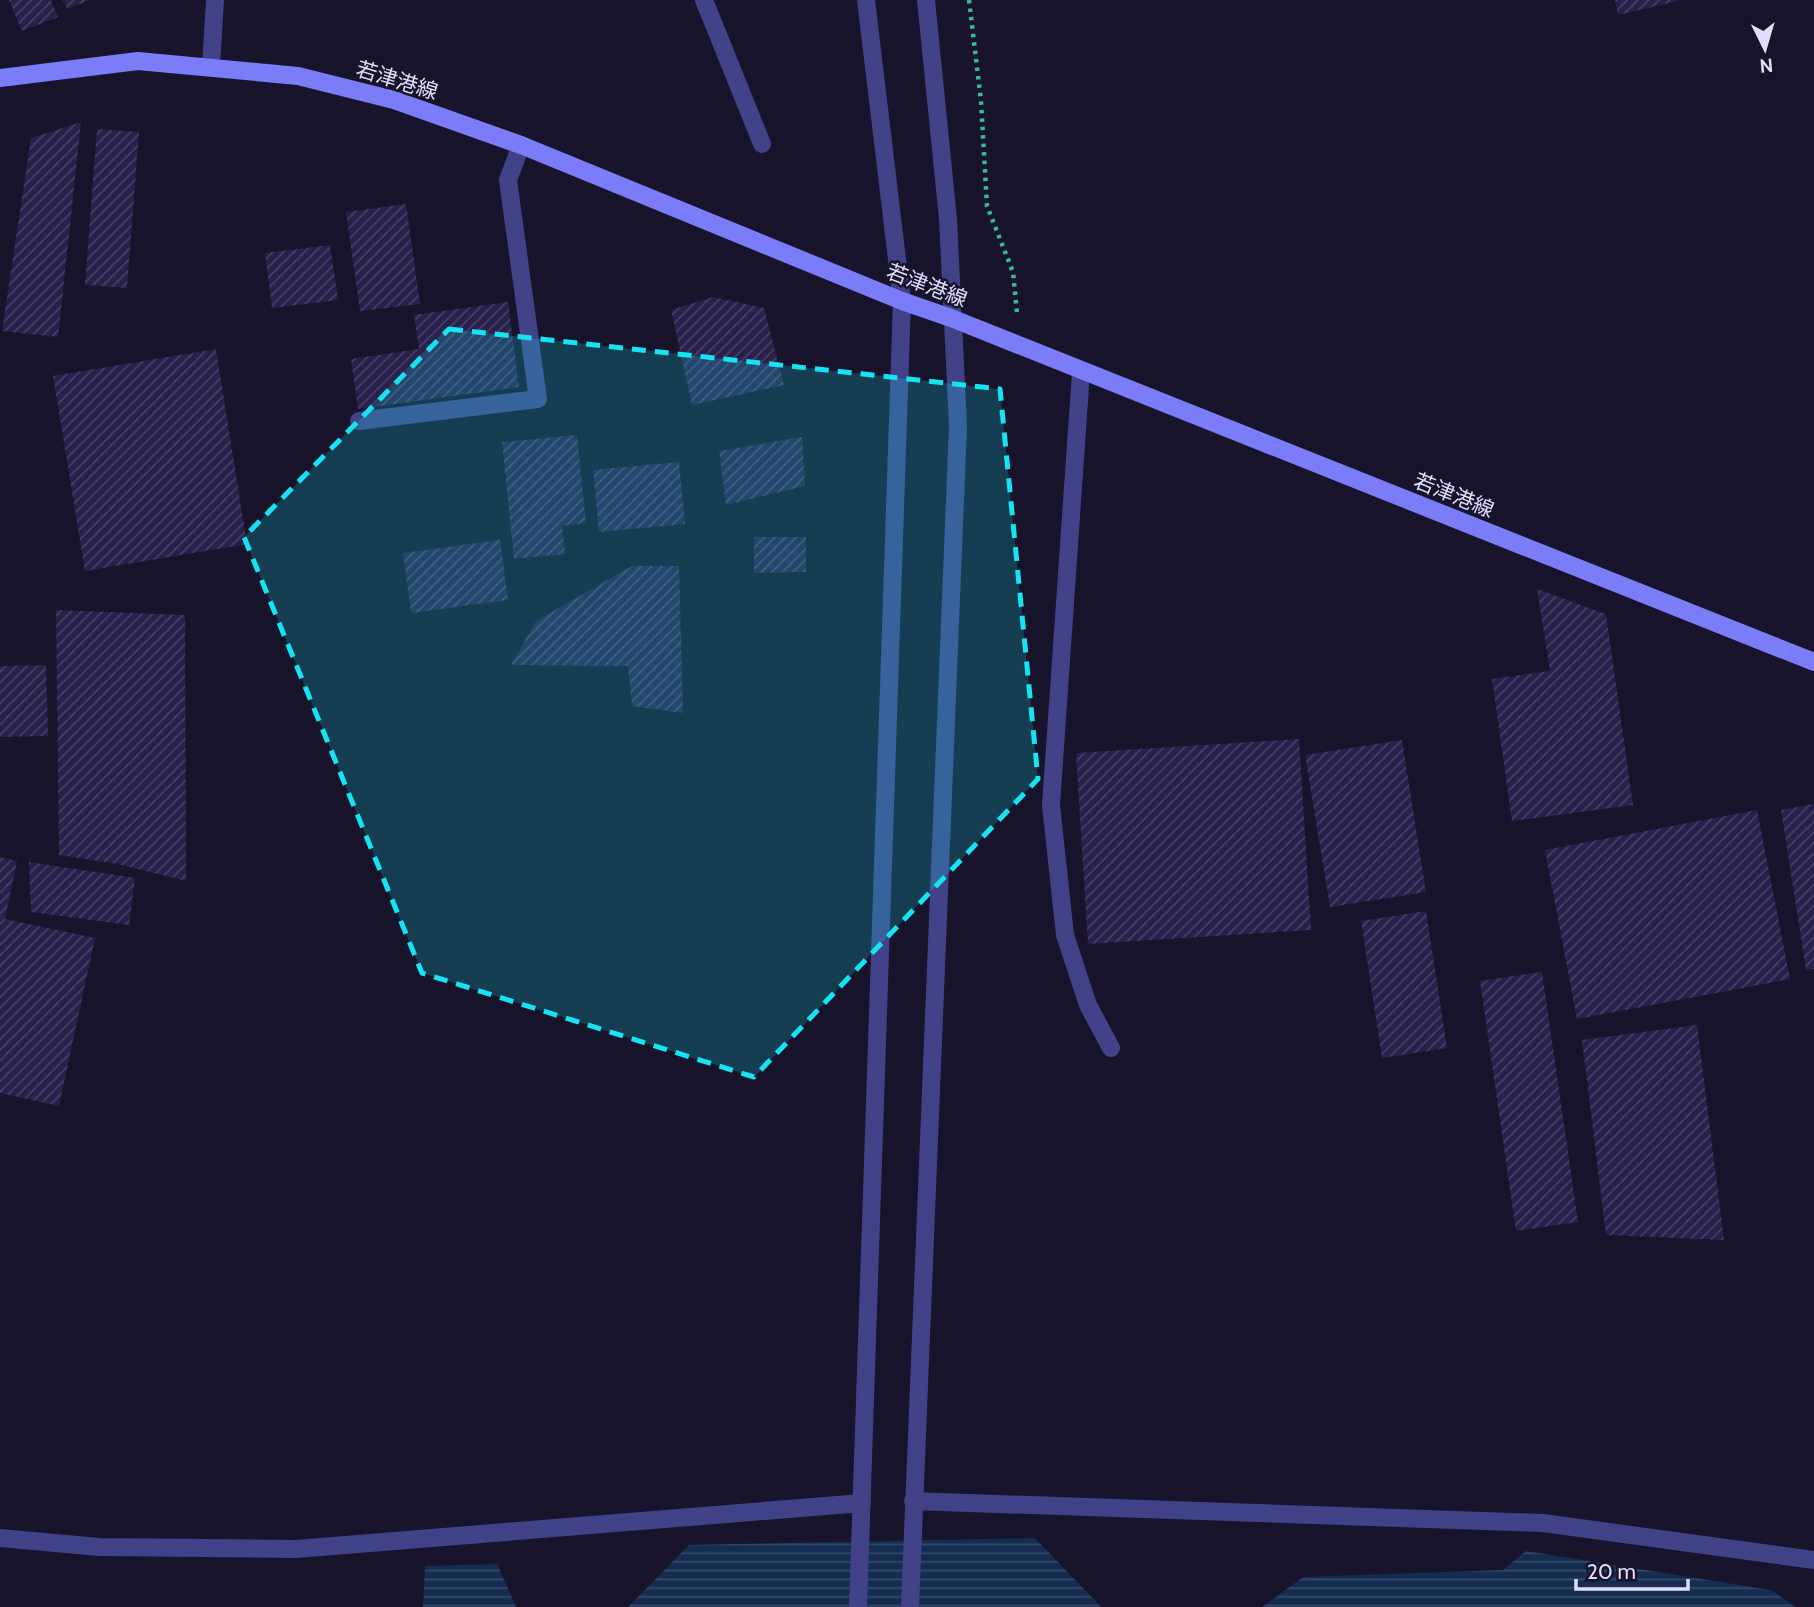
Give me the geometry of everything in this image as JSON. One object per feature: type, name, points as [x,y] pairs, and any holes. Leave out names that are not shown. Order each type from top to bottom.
[{"type":"main road","name":"若津港線","points":[[0,78],[138,61],[211,65],[298,76],[394,100],[521,145],[902,301],[951,318],[1814,662]]},
{"type":"street","points":[[211,65],[215,0]]},
{"type":"street","points":[[704,0],[762,144]]},
{"type":"street","points":[[858,1607],[902,301],[866,0]]},
{"type":"street","points":[[910,1607],[958,426],[948,219],[926,0]]},
{"type":"street","points":[[359,421],[538,399],[508,180],[521,145]]},
{"type":"street","points":[[1081,372],[1051,806],[1065,935],[1088,1005],[1111,1048]]},
{"type":"street","points":[[913,1501],[1543,1523],[1814,1560]]},
{"type":"street","points":[[0,1538],[99,1547],[296,1549],[862,1503]]},
{"type":"path","points":[[969,0],[981,101],[987,206],[1013,272],[1017,313]]},
{"type":"highlighted area","points":[[449,329],[1000,389],[1038,779],[754,1077],[422,973],[244,537]]},
{"type":"water","points":[[1035,1538],[1101,1607],[628,1607],[689,1545]]},
{"type":"water","points":[[1526,1551],[1771,1590],[1796,1607],[1262,1607],[1303,1577],[1503,1570]]},
{"type":"water","points":[[497,1564],[516,1607],[423,1607],[425,1566]]},
{"type":"building","points":[[9,0],[51,0],[58,17],[22,31]]},
{"type":"building","points":[[63,0],[90,0],[67,9]]},
{"type":"building","points":[[1615,0],[1678,0],[1678,1],[1618,15]]},
{"type":"building","points":[[81,122],[58,337],[2,331],[31,138]]},
{"type":"building","points":[[97,129],[139,132],[127,288],[85,285]]},
{"type":"building","points":[[406,204],[420,304],[360,311],[346,212]]},
{"type":"building","points":[[330,245],[338,300],[272,308],[265,253]]},
{"type":"building","points":[[713,297],[764,308],[784,385],[692,405],[671,310]]},
{"type":"building","points":[[508,302],[519,387],[358,409],[351,359],[419,349],[414,315]]},
{"type":"building","points":[[216,349],[247,544],[85,571],[53,376]]},
{"type":"building","points":[[577,435],[586,523],[562,526],[565,554],[514,559],[502,442]]},
{"type":"building","points":[[802,437],[805,486],[726,505],[719,451]]},
{"type":"building","points":[[679,462],[685,524],[599,532],[593,470]]},
{"type":"building","points":[[754,537],[806,537],[806,572],[754,573]]},
{"type":"building","points":[[500,540],[508,600],[411,613],[403,553]]},
{"type":"building","points":[[632,566],[679,566],[683,713],[632,706],[628,666],[511,665],[536,621]]},
{"type":"building","points":[[1537,589],[1606,614],[1633,805],[1512,821],[1492,679],[1550,671]]},
{"type":"building","points":[[56,610],[185,615],[186,881],[118,864],[59,855]]},
{"type":"building","points":[[46,665],[48,736],[0,737],[0,666]]},
{"type":"building","points":[[1299,739],[1311,930],[1088,944],[1076,753]]},
{"type":"building","points":[[1402,740],[1426,892],[1330,907],[1305,755]]},
{"type":"building","points":[[1814,804],[1814,969],[1806,970],[1781,810]]},
{"type":"building","points":[[1757,810],[1790,979],[1577,1019],[1545,850]]},
{"type":"building","points":[[0,857],[17,861],[5,919],[95,938],[59,1106],[0,1093]]},
{"type":"building","points":[[29,862],[135,878],[129,925],[31,912]]},
{"type":"building","points":[[1426,911],[1447,1048],[1382,1058],[1361,921]]},
{"type":"building","points":[[1542,972],[1578,1222],[1516,1231],[1480,981]]},
{"type":"building","points":[[1697,1025],[1724,1240],[1606,1235],[1582,1040]]}]
